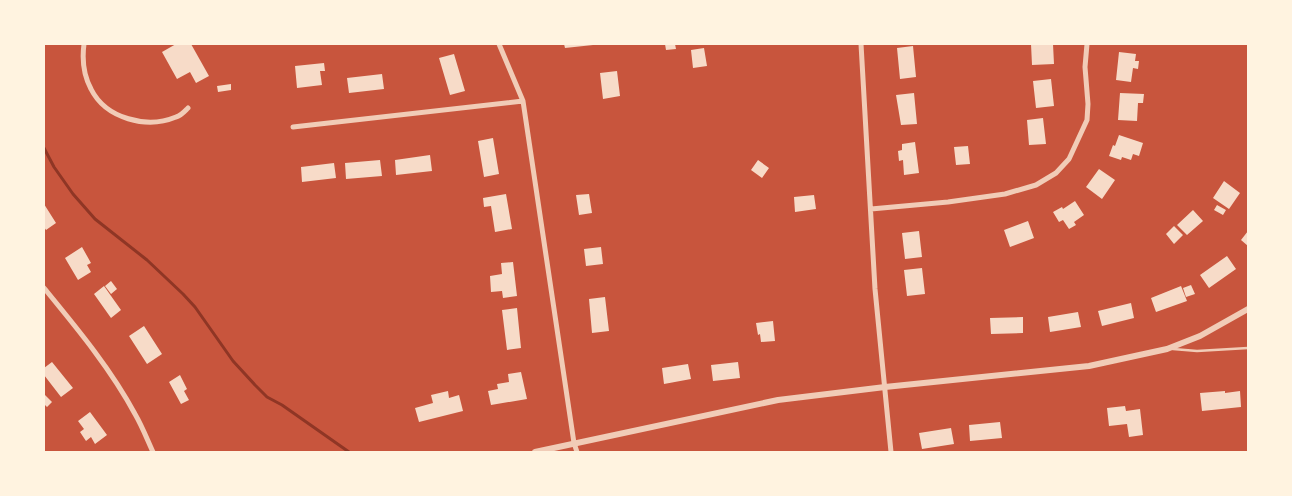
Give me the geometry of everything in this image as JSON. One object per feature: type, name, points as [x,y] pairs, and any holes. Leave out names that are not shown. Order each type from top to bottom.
[{"type":"street","points":[[84,44],[83,64],[86,78],[92,91],[110,110],[120,116],[147,123],[178,117],[188,108]]},
{"type":"street","points":[[499,44],[523,102],[574,443],[577,452]]},
{"type":"street","points":[[861,44],[875,289],[891,452]]},
{"type":"street","points":[[871,209],[948,202],[1021,191],[1036,185],[1056,173],[1069,158],[1087,120],[1088,104],[1085,67],[1087,44]]},
{"type":"street","points":[[293,127],[523,102]]},
{"type":"street","points":[[44,288],[100,361],[134,413],[153,452]]},
{"type":"street","points":[[535,452],[778,400],[1089,366],[1167,349],[1200,336],[1248,309]]},
{"type":"lane","points":[[1167,349],[1197,351],[1248,348]]},
{"type":"building","points":[[176,44],[191,44],[209,76],[196,83],[190,72],[177,79],[162,52]]},
{"type":"building","points":[[564,44],[593,44],[593,45],[565,48]]},
{"type":"building","points":[[665,44],[675,44],[676,49],[666,50]]},
{"type":"building","points":[[1031,44],[1053,44],[1054,64],[1032,65]]},
{"type":"building","points":[[913,46],[916,77],[900,79],[897,48]]},
{"type":"building","points":[[704,48],[707,66],[693,68],[691,50]]},
{"type":"building","points":[[1119,52],[1136,54],[1135,61],[1139,61],[1138,69],[1133,68],[1131,82],[1116,80]]},
{"type":"building","points":[[454,54],[465,91],[450,95],[439,58]]},
{"type":"building","points":[[324,63],[325,71],[320,71],[322,85],[297,88],[295,66]]},
{"type":"building","points":[[617,71],[620,96],[603,99],[600,73]]},
{"type":"building","points":[[382,74],[384,89],[349,93],[347,78]]},
{"type":"building","points":[[1051,79],[1054,106],[1036,108],[1033,81]]},
{"type":"building","points":[[231,84],[231,90],[218,92],[217,86]]},
{"type":"building","points":[[914,93],[917,124],[901,125],[896,95]]},
{"type":"building","points":[[1120,93],[1144,94],[1143,103],[1138,103],[1137,121],[1118,120]]},
{"type":"building","points":[[1043,118],[1046,144],[1029,145],[1027,120]]},
{"type":"building","points":[[1119,135],[1143,143],[1139,156],[1133,154],[1131,160],[1122,157],[1121,160],[1109,156]]},
{"type":"building","points":[[493,138],[499,174],[484,177],[478,141]]},
{"type":"building","points":[[915,142],[919,173],[904,175],[903,160],[899,161],[898,151],[902,150],[902,144]]},
{"type":"building","points":[[968,146],[970,164],[956,165],[954,147]]},
{"type":"building","points":[[430,155],[432,171],[396,175],[395,160]]},
{"type":"building","points":[[380,160],[382,176],[346,179],[345,163]]},
{"type":"building","points":[[758,160],[769,168],[762,178],[751,170]]},
{"type":"building","points":[[334,163],[336,178],[302,182],[301,167]]},
{"type":"building","points":[[1099,169],[1115,180],[1102,199],[1086,187]]},
{"type":"building","points":[[1224,181],[1240,193],[1229,209],[1213,198]]},
{"type":"building","points":[[506,194],[512,229],[495,232],[491,206],[484,207],[483,198]]},
{"type":"building","points":[[589,194],[592,213],[579,215],[576,195]]},
{"type":"building","points":[[814,195],[816,209],[795,212],[794,197]]},
{"type":"building","points":[[1075,201],[1084,215],[1074,222],[1076,225],[1069,229],[1063,220],[1059,222],[1053,212],[1062,207],[1063,209]]},
{"type":"building","points":[[44,204],[56,223],[46,230],[44,227]]},
{"type":"building","points":[[1217,205],[1226,210],[1223,215],[1214,210]]},
{"type":"building","points":[[1193,210],[1203,221],[1187,235],[1177,225]]},
{"type":"building","points":[[1028,221],[1034,238],[1010,247],[1004,230]]},
{"type":"building","points":[[1174,226],[1183,235],[1174,244],[1166,234]]},
{"type":"building","points":[[919,231],[922,257],[905,259],[902,233]]},
{"type":"building","points":[[1248,231],[1248,246],[1241,240]]},
{"type":"building","points":[[82,247],[91,263],[87,265],[91,272],[78,280],[65,258]]},
{"type":"building","points":[[601,247],[603,264],[586,266],[584,249]]},
{"type":"building","points":[[1227,256],[1236,269],[1209,288],[1200,275]]},
{"type":"building","points":[[513,262],[517,296],[503,298],[502,291],[491,292],[490,276],[502,274],[501,263]]},
{"type":"building","points":[[922,268],[925,294],[907,296],[904,270]]},
{"type":"building","points":[[111,281],[117,289],[111,294],[105,286]]},
{"type":"building","points":[[1191,285],[1195,294],[1186,297],[1183,288]]},
{"type":"building","points":[[104,286],[121,310],[111,318],[94,294]]},
{"type":"building","points":[[1181,286],[1187,301],[1156,312],[1151,298]]},
{"type":"building","points":[[605,297],[609,331],[592,333],[589,299]]},
{"type":"building","points":[[1131,303],[1134,318],[1102,326],[1098,311]]},
{"type":"building","points":[[517,308],[521,348],[507,350],[502,310]]},
{"type":"building","points":[[1078,312],[1081,327],[1050,332],[1048,317]]},
{"type":"building","points":[[1023,317],[1023,333],[991,334],[990,318]]},
{"type":"building","points":[[773,321],[775,341],[761,342],[756,323]]},
{"type":"building","points":[[144,326],[162,354],[147,364],[129,336]]},
{"type":"building","points":[[52,362],[73,388],[61,397],[44,375],[44,368]]},
{"type":"building","points":[[738,362],[740,378],[713,381],[711,365]]},
{"type":"building","points":[[688,364],[691,379],[664,384],[662,368]]},
{"type":"building","points":[[521,372],[527,399],[491,405],[488,391],[498,389],[497,384],[509,382],[508,374]]},
{"type":"building","points":[[180,375],[187,389],[184,391],[189,400],[181,404],[169,382]]},
{"type":"building","points":[[448,391],[449,398],[459,395],[463,411],[419,422],[415,408],[433,403],[431,395]]},
{"type":"building","points":[[1225,391],[1225,393],[1240,391],[1241,407],[1202,411],[1200,393]]},
{"type":"building","points":[[44,394],[52,402],[47,407],[44,404]]},
{"type":"building","points":[[1125,406],[1126,411],[1140,409],[1143,435],[1129,437],[1127,424],[1109,426],[1107,408]]},
{"type":"building","points":[[90,412],[107,435],[95,444],[91,437],[86,441],[80,432],[84,429],[78,421]]},
{"type":"building","points":[[1000,422],[1002,438],[970,441],[969,425]]},
{"type":"building","points":[[951,428],[954,444],[922,449],[919,433]]},
{"type":"waterway","points":[[44,148],[54,167],[73,194],[95,219],[147,260],[183,294],[195,307],[233,361],[267,397],[282,405],[349,452]]}]
